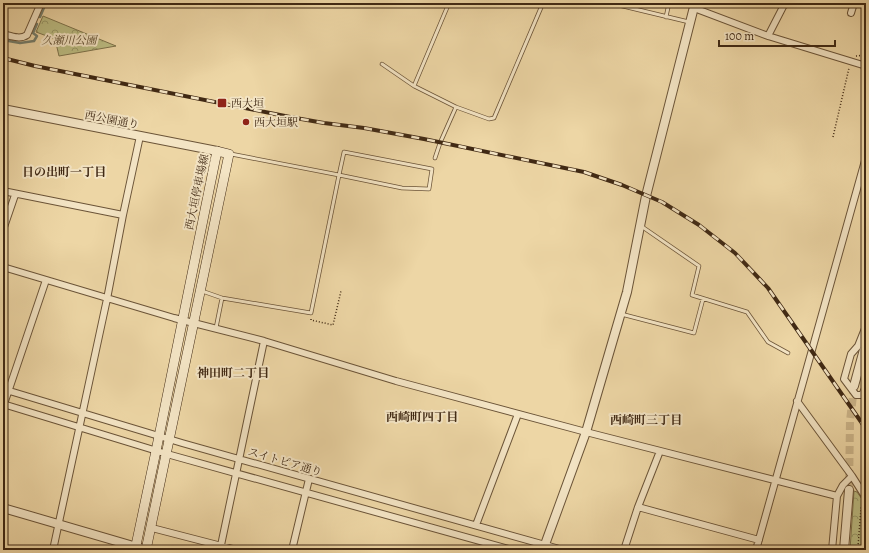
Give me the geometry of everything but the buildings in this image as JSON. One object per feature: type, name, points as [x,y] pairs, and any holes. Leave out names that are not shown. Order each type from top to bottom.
[{"type":"main road","name":"西大垣停車場線","points":[[135,548],[217,151],[229,154]]},
{"type":"main road","points":[[146,550],[152,528],[169,438],[229,154]]},
{"type":"street","points":[[3,34],[19,38],[24,37],[27,34],[41,3]]},
{"type":"street","points":[[768,36],[785,3]]},
{"type":"street","points":[[851,13],[854,3]]},
{"type":"street","points":[[544,548],[586,432],[621,314],[630,279],[646,196],[695,6],[768,36],[866,66]]},
{"type":"street","name":"西公園通り","points":[[3,109],[217,151]]},
{"type":"street","points":[[53,550],[107,299],[140,136]]},
{"type":"street","points":[[756,550],[865,161]]},
{"type":"street","points":[[3,191],[123,215]]},
{"type":"street","points":[[3,230],[15,194]]},
{"type":"street","points":[[3,267],[107,299],[216,328],[396,381],[586,432],[837,496]]},
{"type":"street","points":[[46,280],[6,390],[3,405],[236,474],[306,492],[512,550]]},
{"type":"street","points":[[866,326],[858,346],[851,354],[844,379],[856,395],[862,395],[866,386]]},
{"type":"street","points":[[220,548],[264,342]]},
{"type":"street","points":[[854,386],[866,342]]},
{"type":"street","name":"スイトピア通り","points":[[6,390],[158,436],[476,525],[544,548],[563,550]]},
{"type":"street","points":[[797,401],[852,476],[866,498]]},
{"type":"street","points":[[476,525],[518,414]]},
{"type":"street","points":[[624,550],[638,507],[660,451]]},
{"type":"street","points":[[832,550],[837,496],[843,485],[852,476]]},
{"type":"street","points":[[292,550],[309,479]]},
{"type":"street","points":[[844,547],[849,490]]},
{"type":"street","points":[[638,507],[759,540]]},
{"type":"street","points":[[3,508],[146,550]]},
{"type":"street","points":[[152,528],[220,548],[237,550]]},
{"type":"lane","points":[[414,86],[449,3]]},
{"type":"lane","points":[[382,64],[414,86],[456,107],[489,119],[494,118],[543,3]]},
{"type":"lane","points":[[610,3],[690,23]]},
{"type":"lane","points":[[666,16],[669,3]]},
{"type":"lane","points":[[435,158],[456,107]]},
{"type":"lane","points":[[201,291],[222,298],[311,313],[339,175],[344,152],[433,167],[429,188],[402,188],[339,175],[229,154]]},
{"type":"lane","points":[[641,226],[699,266],[692,295],[747,312],[768,342],[788,353]]},
{"type":"lane","points":[[216,328],[222,298]]},
{"type":"lane","points":[[621,314],[694,333],[703,299]]},
{"type":"path","points":[[833,137],[852,62],[858,55],[866,55]]},
{"type":"path","points":[[311,313],[311,320],[334,325],[341,291]]},
{"type":"path","points":[[844,547],[859,549],[861,508],[866,514]]},
{"type":"green space","name":"久瀬川公園","points":[[43,16],[116,46],[59,56],[55,39],[36,32]]},
{"type":"green space","points":[[854,491],[857,492],[866,505],[866,550],[850,550]]},
{"type":"waterway","points":[[40,17],[46,3]]},
{"type":"waterway","points":[[3,40],[20,43],[34,41],[37,36],[33,33],[37,24]]},
{"type":"tunnel","points":[[849,490],[850,421],[854,387]]},
{"type":"railway","points":[[3,58],[35,66],[290,117],[424,139],[584,172],[622,185],[662,202],[699,225],[735,253],[768,288],[866,429]]},
{"type":"place","name":"西大垣","points":[[222,103]]},
{"type":"place","name":"西大垣駅","points":[[246,122]]},
{"type":"district","name":"日の出町一丁目","points":[[64,172]]},
{"type":"district","name":"神田町二丁目","points":[[233,373]]},
{"type":"district","name":"西崎町四丁目","points":[[422,417]]},
{"type":"district","name":"西崎町三丁目","points":[[646,420]]}]
